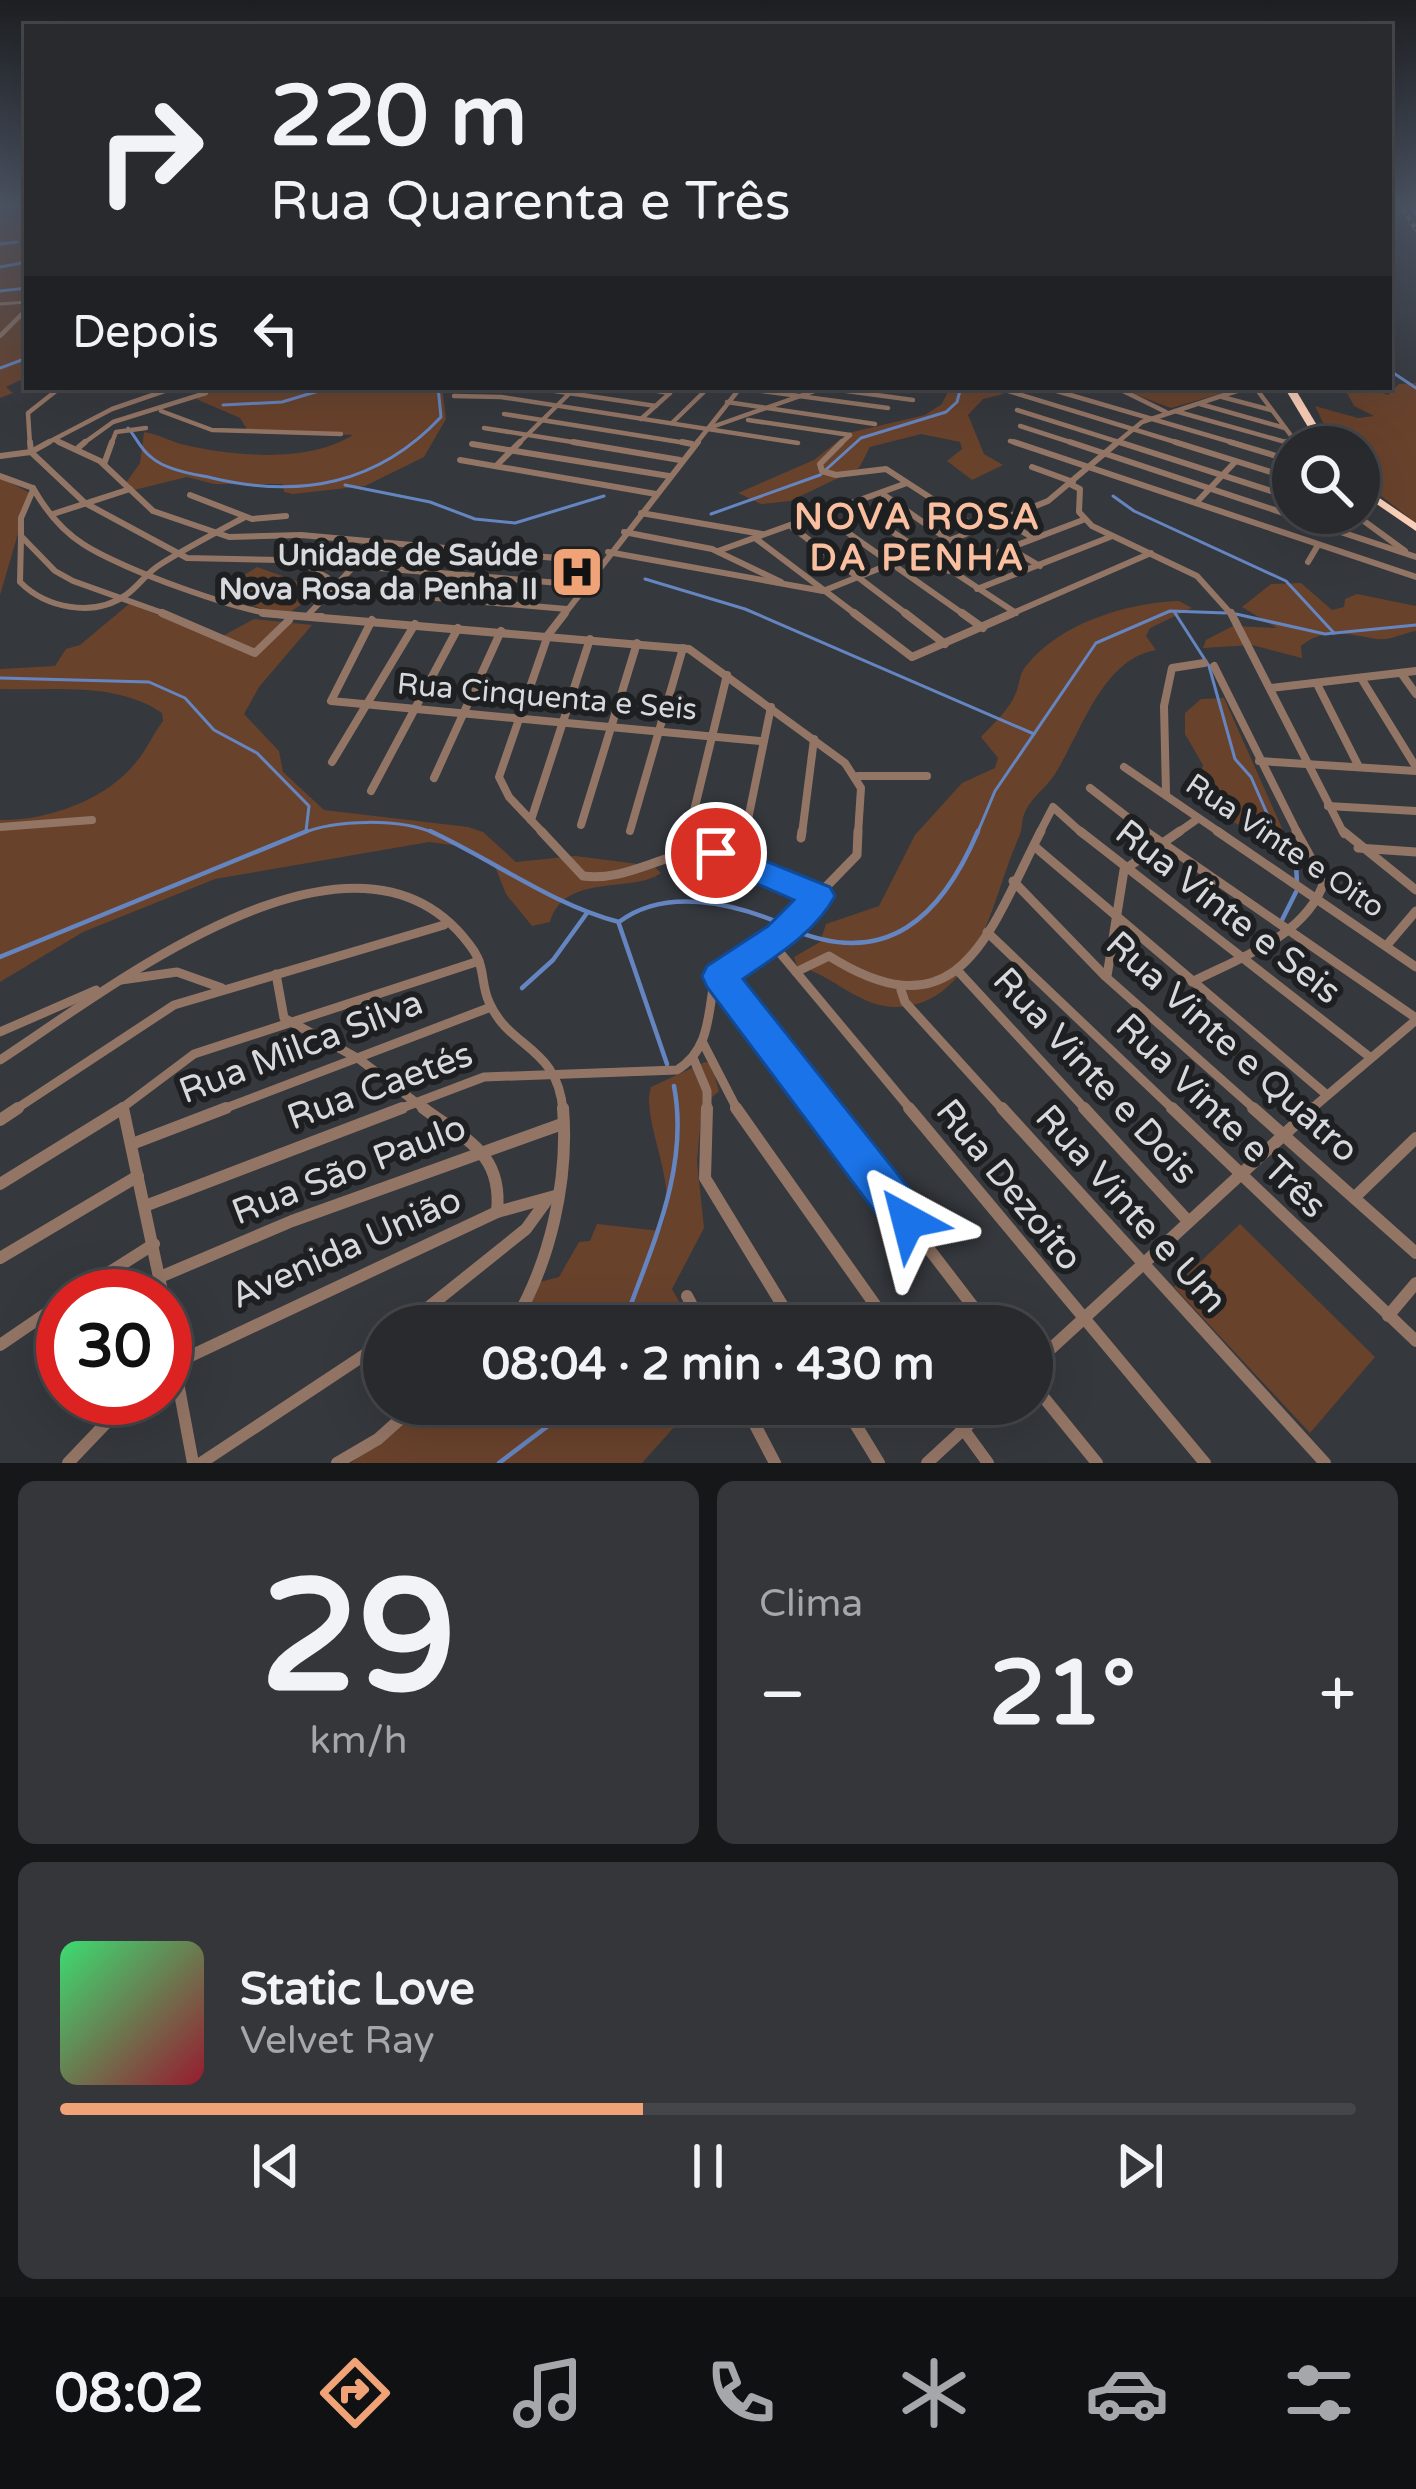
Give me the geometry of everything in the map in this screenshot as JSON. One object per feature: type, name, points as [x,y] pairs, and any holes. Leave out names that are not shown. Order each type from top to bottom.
[{"type":"highway","points":[[1294,390],[1315,426]]},
{"type":"highway","points":[[1380,506],[1416,531]]},
{"type":"street","points":[[0,336],[24,308]]},
{"type":"street","points":[[57,390],[28,413],[31,452],[85,503],[178,555],[584,584]]},
{"type":"street","points":[[0,456],[31,452],[140,398],[167,390],[186,400]]},
{"type":"street","points":[[78,448],[107,425],[165,409],[204,390]]},
{"type":"street","points":[[496,466],[573,390],[656,406]]},
{"type":"street","points":[[641,419],[670,393],[652,390]]},
{"type":"street","points":[[671,424],[706,390]]},
{"type":"street","points":[[734,390],[548,635],[499,777],[530,821],[571,867],[588,878],[638,872],[705,852],[757,866],[818,896]]},
{"type":"street","points":[[749,390],[888,408]]},
{"type":"street","points":[[705,430],[805,399],[818,390]]},
{"type":"street","points":[[843,390],[913,400]]},
{"type":"street","points":[[1005,390],[1272,472]]},
{"type":"street","points":[[1053,390],[1272,454]]},
{"type":"street","points":[[1122,390],[1170,412],[1272,440]]},
{"type":"street","points":[[608,552],[823,590],[1048,501],[1148,419],[1241,390]]},
{"type":"street","points":[[1254,390],[1283,426]]},
{"type":"street","points":[[454,396],[558,406],[798,443]]},
{"type":"street","points":[[1220,396],[1270,410]]},
{"type":"street","points":[[140,398],[212,430],[340,434]]},
{"type":"street","points":[[725,402],[875,424]]},
{"type":"street","points":[[1198,404],[1278,426]]},
{"type":"street","points":[[1017,410],[1272,491]]},
{"type":"street","points":[[504,414],[693,444]]},
{"type":"street","points":[[740,419],[850,435],[820,464],[822,471],[836,475],[886,470],[978,529]]},
{"type":"street","points":[[712,420],[726,423]]},
{"type":"street","points":[[1020,426],[1413,556]]},
{"type":"street","points":[[104,464],[116,432],[146,428]]},
{"type":"street","points":[[484,428],[680,460]]},
{"type":"street","points":[[54,440],[104,464],[153,511],[215,534],[601,562]]},
{"type":"street","points":[[1010,441],[1416,577]]},
{"type":"street","points":[[472,444],[669,476]]},
{"type":"street","points":[[460,460],[656,494]]},
{"type":"street","points":[[1196,503],[1236,461]]},
{"type":"street","points":[[1032,467],[1080,489],[1083,520]]},
{"type":"street","points":[[0,476],[33,488],[51,515],[101,555],[267,618],[308,615],[682,648],[727,675],[858,776],[927,776]]},
{"type":"street","points":[[718,551],[908,484]]},
{"type":"street","points":[[33,488],[20,524],[20,582],[36,598],[62,605],[119,600],[146,575],[244,517]]},
{"type":"street","points":[[51,515],[130,489]]},
{"type":"street","points":[[883,494],[950,541]]},
{"type":"street","points":[[190,495],[244,517],[286,516]]},
{"type":"street","points":[[853,505],[1017,614]]},
{"type":"street","points":[[640,512],[759,536],[912,657],[1150,553]]},
{"type":"street","points":[[823,516],[983,628]]},
{"type":"street","points":[[1001,520],[1031,537]]},
{"type":"street","points":[[948,572],[1083,520],[1211,586],[1270,688],[1327,806],[1356,848],[1416,890]]},
{"type":"street","points":[[791,526],[945,644]]},
{"type":"street","points":[[624,532],[718,551],[791,587]]},
{"type":"street","points":[[1380,533],[1413,556]]},
{"type":"street","points":[[21,536],[55,571],[119,600],[185,620],[255,653],[292,617]]},
{"type":"street","points":[[976,589],[1112,536]]},
{"type":"street","points":[[308,615],[375,544]]},
{"type":"street","points":[[1308,562],[1318,544]]},
{"type":"street","points":[[1007,547],[1040,566]]},
{"type":"street","points":[[300,562],[328,578],[331,589]]},
{"type":"street","points":[[331,589],[567,609]]},
{"type":"street","name":"Rua Cinquenta e Seis","points":[[372,620],[329,699],[760,741]]},
{"type":"street","points":[[332,762],[415,624]]},
{"type":"street","points":[[370,791],[458,628]]},
{"type":"street","points":[[434,778],[501,631]]},
{"type":"street","points":[[530,821],[590,639]]},
{"type":"street","points":[[581,825],[637,643]]},
{"type":"street","points":[[630,831],[682,648]]},
{"type":"street","points":[[1166,793],[1164,706],[1172,668],[1209,665],[1323,875],[1321,899],[1288,929],[1192,982]]},
{"type":"street","points":[[1270,688],[1416,671]]},
{"type":"street","points":[[1401,674],[1416,694]]},
{"type":"street","points":[[693,815],[727,675]]},
{"type":"street","points":[[1361,679],[1416,769]]},
{"type":"street","points":[[1316,683],[1360,769]]},
{"type":"street","points":[[744,839],[760,741],[771,707]]},
{"type":"street","points":[[801,838],[814,739]]},
{"type":"street","points":[[1258,761],[1416,769]]},
{"type":"street","name":"Rua Vinte e Oito","points":[[1124,767],[1416,967]]},
{"type":"street","points":[[782,1305],[705,1178],[702,1154],[710,1095],[694,1060],[704,1043],[708,995],[720,976],[771,942],[861,848],[858,776]]},
{"type":"street","points":[[1053,1347],[1284,1133],[1416,1019],[1160,843],[1090,788]]},
{"type":"street","points":[[1327,806],[1416,811]]},
{"type":"street","name":"Rua Vinte e Seis","points":[[1034,846],[1053,808],[1124,870],[1371,1058]]},
{"type":"street","points":[[0,827],[92,820]]},
{"type":"street","points":[[1106,977],[1124,870],[1196,820]]},
{"type":"street","points":[[796,972],[829,956],[857,975],[901,990],[958,971],[974,956],[1034,846],[1327,1095]]},
{"type":"street","points":[[1356,848],[1416,852]]},
{"type":"street","name":"Rua Vinte e Quatro","points":[[1013,880],[1106,977],[1416,1253]]},
{"type":"street","points":[[0,1032],[112,983],[213,927],[310,895],[350,889],[393,893],[444,924],[479,961],[491,1007],[557,1075],[562,1124],[552,1197],[532,1295],[526,1305]]},
{"type":"street","points":[[1387,945],[1416,911]]},
{"type":"street","points":[[0,1120],[90,1064],[160,1012],[444,924]]},
{"type":"street","name":"Rua Vinte e Três","points":[[986,932],[1416,1341]]},
{"type":"street","name":"Rua Dezoito","points":[[771,942],[1082,1321],[1205,1463]]},
{"type":"street","points":[[0,1184],[123,1108],[184,1059],[479,961]]},
{"type":"street","name":"Rua Vinte e Dois","points":[[958,971],[1189,1222]]},
{"type":"street","points":[[0,1060],[112,983],[177,972],[223,989]]},
{"type":"street","points":[[276,974],[282,1013],[290,1023],[359,1059],[481,1150],[498,1173],[497,1212]]},
{"type":"street","points":[[720,976],[972,1305]]},
{"type":"street","name":"Rua Vinte e Um","points":[[901,990],[905,1002],[1139,1266],[1325,1463]]},
{"type":"street","name":"Rua Milca Silva","points":[[132,1144],[491,1007]]},
{"type":"street","points":[[704,1043],[734,1106],[875,1305]]},
{"type":"street","name":"Rua Caetés","points":[[145,1206],[499,1074],[669,1073],[694,1060]]},
{"type":"street","points":[[123,1108],[159,1269]]},
{"type":"street","name":"Rua São Paulo","points":[[180,1269],[481,1150],[562,1124]]},
{"type":"street","points":[[1354,1197],[1416,1138]]},
{"type":"street","points":[[0,1258],[138,1175]]},
{"type":"street","points":[[431,1305],[533,1222],[552,1197]]},
{"type":"street","name":"Avenida União","points":[[192,1354],[497,1212],[552,1197]]},
{"type":"street","points":[[115,1269],[154,1244]]},
{"type":"street","points":[[1388,1316],[1416,1282]]},
{"type":"street","points":[[687,1296],[692,1305]]},
{"type":"street","points":[[0,1345],[36,1320]]},
{"type":"street","points":[[186,1425],[197,1463],[363,1356]]},
{"type":"street","points":[[1053,1408],[1097,1463]]},
{"type":"street","points":[[68,1463],[104,1425]]},
{"type":"street","points":[[338,1463],[393,1425]]},
{"type":"street","points":[[755,1425],[775,1463]]},
{"type":"street","points":[[856,1425],[879,1463]]},
{"type":"street","points":[[960,1425],[988,1463]]},
{"type":"street","points":[[927,1463],[969,1425]]},
{"type":"shaded area","points":[[0,273],[24,273],[24,378],[6,387],[13,393],[0,398]]},
{"type":"shaded area","points":[[1416,383],[1416,523],[1380,495],[1380,426],[1325,426],[1315,406],[1358,418],[1374,416],[1354,406],[1346,390],[1379,390],[1388,395],[1399,384]]},
{"type":"shaded area","points":[[442,390],[446,419],[424,457],[365,486],[293,494],[284,492],[283,484],[214,484],[187,477],[134,490],[125,484],[140,463],[144,432],[201,448],[268,455],[313,450],[353,435],[247,429],[240,418],[196,399],[213,391]]},
{"type":"shaded area","points":[[949,390],[1000,390],[1003,394],[983,399],[968,415],[984,454],[1003,465],[972,480],[947,461],[962,449],[960,442],[921,434],[870,447],[859,468],[790,501],[761,504],[738,493],[814,460],[848,433],[925,415],[942,404]]},
{"type":"shaded area","points":[[1123,390],[1234,390],[1171,408]]},
{"type":"shaded area","points":[[0,477],[30,493],[0,595]]},
{"type":"shaded area","points":[[257,567],[322,590],[283,617],[217,592]]},
{"type":"shaded area","points":[[1301,583],[1332,610],[1344,607],[1345,599],[1357,594],[1416,606],[1416,631],[1382,639],[1319,636],[1301,646],[1302,658],[1252,645],[1203,648],[1206,640],[1233,626],[1277,628],[1242,607],[1271,584]]},
{"type":"shaded area","points":[[1179,601],[1192,608],[1150,628],[1146,636],[1156,650],[1137,656],[1107,682],[1055,774],[1029,805],[979,942],[947,987],[925,1001],[884,1006],[797,966],[794,957],[820,942],[826,924],[879,906],[915,835],[962,783],[995,768],[998,758],[981,737],[1009,705],[1024,669],[1040,651],[1095,618]]},
{"type":"shaded area","points":[[129,604],[219,638],[254,619],[312,625],[259,687],[244,714],[279,751],[283,772],[324,810],[468,827],[483,832],[516,862],[575,856],[654,866],[661,873],[569,896],[550,922],[532,926],[506,894],[494,864],[460,846],[429,842],[215,879],[83,932],[0,982],[0,820],[56,812],[110,787],[141,756],[163,721],[162,713],[144,703],[104,692],[0,689],[0,669],[55,666],[66,649],[80,645]]},
{"type":"shaded area","points":[[1224,698],[1290,846],[1285,848],[1217,814],[1197,788],[1203,765],[1185,734],[1185,713],[1201,699]]},
{"type":"shaded area","points":[[705,1062],[711,1063],[719,1091],[702,1106],[697,1162],[704,1228],[672,1289],[681,1305],[527,1305],[540,1282],[559,1277],[579,1242],[590,1241],[597,1224],[660,1231],[667,1198],[650,1112],[651,1087]]},
{"type":"shaded area","points":[[1240,1224],[1375,1357],[1310,1433],[1174,1287]]},
{"type":"shaded area","points":[[398,1425],[676,1425],[642,1463],[351,1463]]},
{"type":"waterway","points":[[0,291],[24,288]]},
{"type":"waterway","points":[[0,368],[24,359]]},
{"type":"waterway","points":[[1392,372],[1416,388]]},
{"type":"waterway","points":[[223,405],[282,402],[322,390]]},
{"type":"waterway","points":[[128,428],[147,454],[172,468],[245,484],[307,486],[364,471],[417,440],[441,417],[438,390]]},
{"type":"waterway","points":[[711,514],[820,475],[861,438],[946,412],[957,402],[960,390]]},
{"type":"waterway","points":[[345,485],[430,502],[475,519],[515,523],[604,496]]},
{"type":"waterway","points":[[1113,496],[1134,511],[1286,581],[1334,633]]},
{"type":"waterway","points":[[645,579],[745,609],[1034,734]]},
{"type":"waterway","points":[[1034,734],[1096,643],[1170,611],[1226,613]]},
{"type":"waterway","points":[[1175,613],[1209,666],[1235,759],[1251,777],[1276,834]]},
{"type":"waterway","points":[[1236,614],[1325,634],[1416,625]]},
{"type":"waterway","points":[[0,678],[149,682],[185,698],[214,730],[257,753],[309,806],[306,831]]},
{"type":"waterway","points":[[977,834],[995,791],[1034,734]]},
{"type":"waterway","points":[[300,834],[368,822],[436,834]]},
{"type":"waterway","points":[[0,957],[307,831]]},
{"type":"waterway","points":[[430,831],[436,834]]},
{"type":"waterway","points":[[791,929],[856,943],[907,927],[947,888],[978,831]]},
{"type":"waterway","points":[[1275,831],[1296,863],[1297,883]]},
{"type":"waterway","points":[[436,834],[546,893],[619,922],[657,905],[699,902],[782,924]]},
{"type":"waterway","points":[[1282,920],[1296,892]]},
{"type":"waterway","points":[[522,988],[553,960],[587,913]]},
{"type":"waterway","points":[[619,924],[667,1064]]},
{"type":"waterway","points":[[631,1305],[672,1179],[678,1117],[674,1086]]},
{"type":"waterway","points":[[499,1463],[549,1425]]},
{"type":"place","name":"Unidade de Saúde Nova Rosa da Penha II","points":[[577,572]]},
{"type":"district","name":"NOVA ROSA DA PENHA","points":[[918,538]]},
{"type":"route","points":[[716,853],[757,866],[818,896],[779,935],[720,976],[908,1221]]}]
